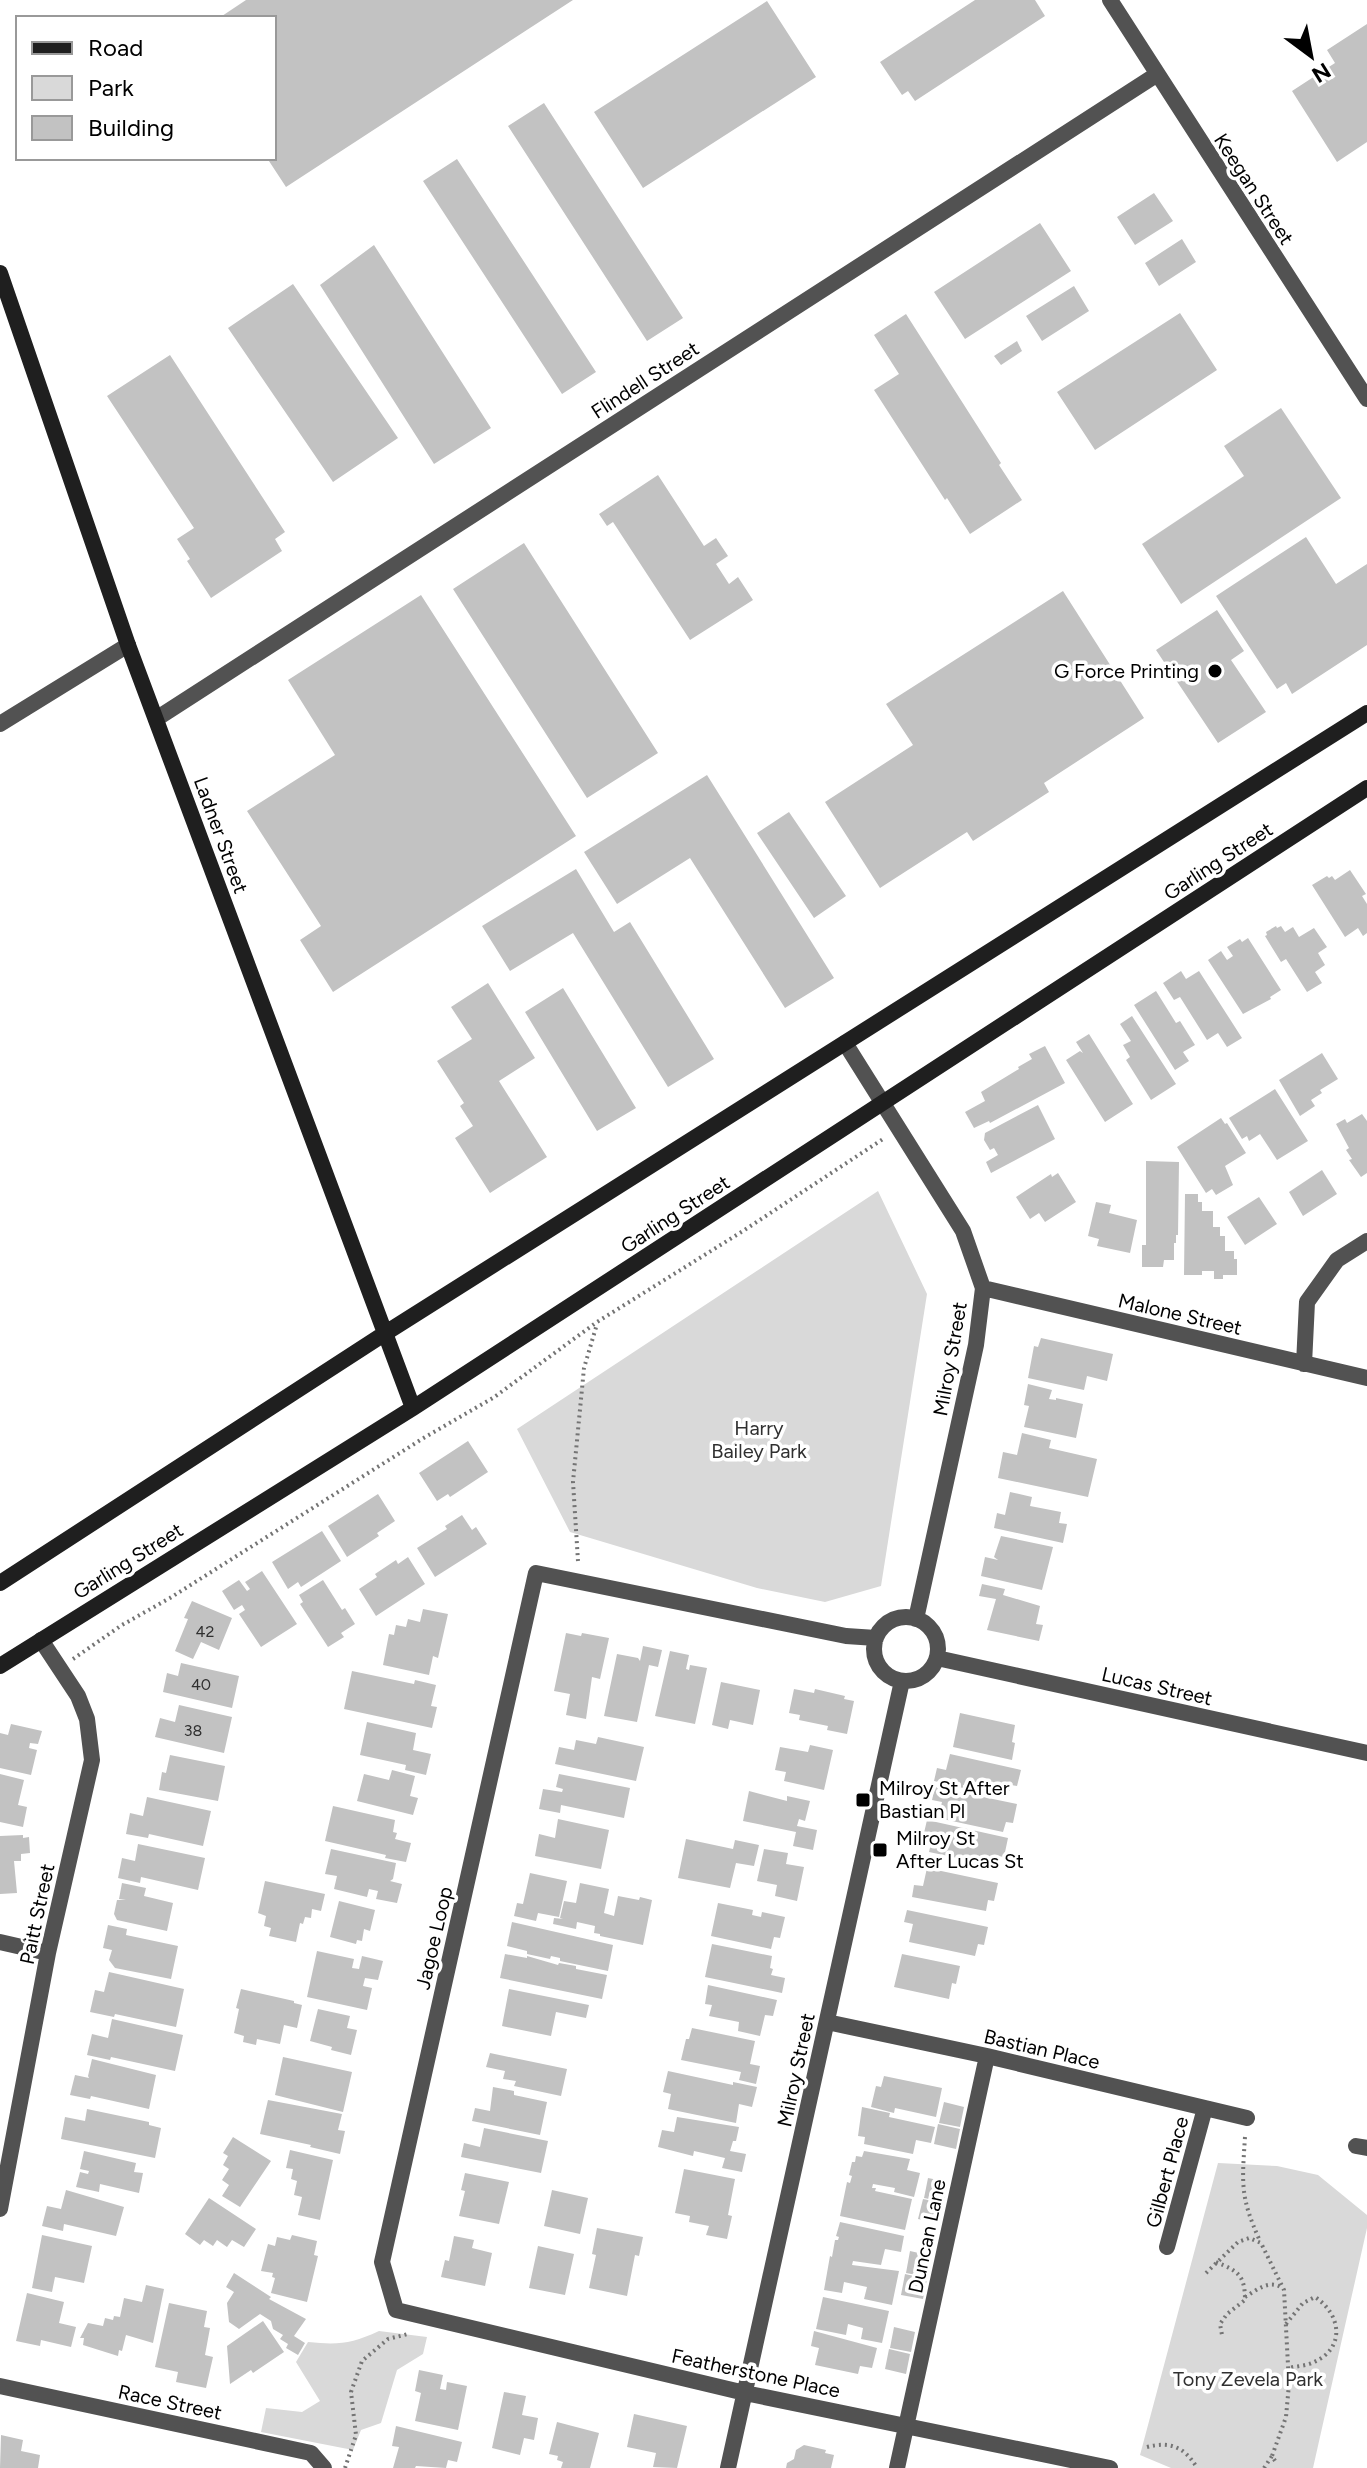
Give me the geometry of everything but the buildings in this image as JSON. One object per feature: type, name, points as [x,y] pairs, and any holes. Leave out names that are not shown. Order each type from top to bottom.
[{"type":"street","name":"Keegan Street","points":[[1110,0],[1367,399]]},
{"type":"street","name":"Flindell Street","points":[[156,719],[1156,75]]},
{"type":"street","name":"Ladner Street","points":[[0,273],[128,645],[413,1408]]},
{"type":"street","points":[[0,724],[128,645]]},
{"type":"street","points":[[0,1583],[384,1334],[1367,713]]},
{"type":"street","name":"Garling Street","points":[[0,1666],[413,1408],[1367,788]]},
{"type":"street","name":"Milroy Street","points":[[845,1043],[963,1231],[983,1288],[976,1345],[916,1619]]},
{"type":"street","points":[[1304,1364],[1307,1302],[1337,1260],[1367,1241]]},
{"type":"street","name":"Malone Street","points":[[983,1288],[1367,1378]]},
{"type":"street","name":"Jagoe Loop","points":[[396,2310],[382,2262],[536,1573],[579,1583]]},
{"type":"street","points":[[579,1583],[846,1636],[876,1638]]},
{"type":"street","points":[[907,1617],[916,1619],[924,1622],[935,1634],[937,1658],[927,1673],[911,1681],[902,1681],[879,1665],[875,1656],[876,1638],[888,1622],[907,1617]]},
{"type":"street","name":"Paitt Street","points":[[0,2209],[48,1953],[92,1760],[87,1719],[78,1696],[41,1640]]},
{"type":"street","name":"Lucas Street","points":[[937,1658],[1367,1753]]},
{"type":"street","name":"Milroy Street","points":[[728,2468],[902,1681]]},
{"type":"street","points":[[0,1942],[48,1953]]},
{"type":"street","name":"Bastian Place","points":[[827,2022],[987,2056],[1247,2118]]},
{"type":"street","name":"Duncan Lane","points":[[897,2468],[987,2056]]},
{"type":"street","name":"Gilbert Place","points":[[1167,2247],[1205,2108]]},
{"type":"street","name":"Featherstone Place","points":[[396,2310],[745,2393],[1110,2468]]},
{"type":"street","name":"Race Street","points":[[0,2386],[311,2453],[324,2468]]},
{"type":"path","points":[[59,1668],[122,1625],[493,1398],[597,1322],[743,1231],[898,1128]]},
{"type":"path","points":[[579,1583],[573,1482],[584,1368],[597,1322]]},
{"type":"path","points":[[1247,2118],[1241,2186],[1245,2206],[1284,2290],[1289,2368],[1286,2417],[1272,2456],[1264,2468]]},
{"type":"path","points":[[1206,2273],[1238,2242],[1249,2238],[1261,2243]]},
{"type":"path","points":[[1216,2262],[1238,2273],[1245,2284],[1245,2297]]},
{"type":"path","points":[[1222,2335],[1220,2324],[1245,2297],[1267,2284],[1277,2284],[1284,2290]]},
{"type":"path","points":[[1285,2324],[1303,2303],[1315,2297],[1333,2314],[1338,2327],[1335,2340],[1327,2352],[1314,2362],[1289,2368]]},
{"type":"path","points":[[345,2468],[356,2435],[351,2392],[362,2361],[388,2339],[417,2333]]},
{"type":"path","points":[[1147,2447],[1173,2445],[1187,2453],[1197,2468]]},
{"type":"path","points":[[1272,2456],[1277,2464]]},
{"type":"green space","name":"Harry Bailey Park","points":[[878,1191],[927,1294],[881,1586],[825,1602],[757,1588],[570,1532],[517,1429]]},
{"type":"green space","name":"Tony Zevela Park","points":[[1218,2163],[1277,2166],[1318,2175],[1367,2215],[1367,2228],[1313,2468],[1171,2468],[1140,2455]]},
{"type":"green space","points":[[379,2331],[427,2337],[423,2354],[397,2370],[381,2423],[361,2430],[353,2450],[261,2432],[266,2408],[302,2412],[320,2401],[296,2362],[308,2342],[344,2342]]},
{"type":"place","name":"G Force Printing","points":[[1215,671]]},
{"type":"place","name":"Milroy St After Bastian Pl","points":[[863,1800]]},
{"type":"place","name":"Milroy St After Lucas St","points":[[880,1850]]}]
